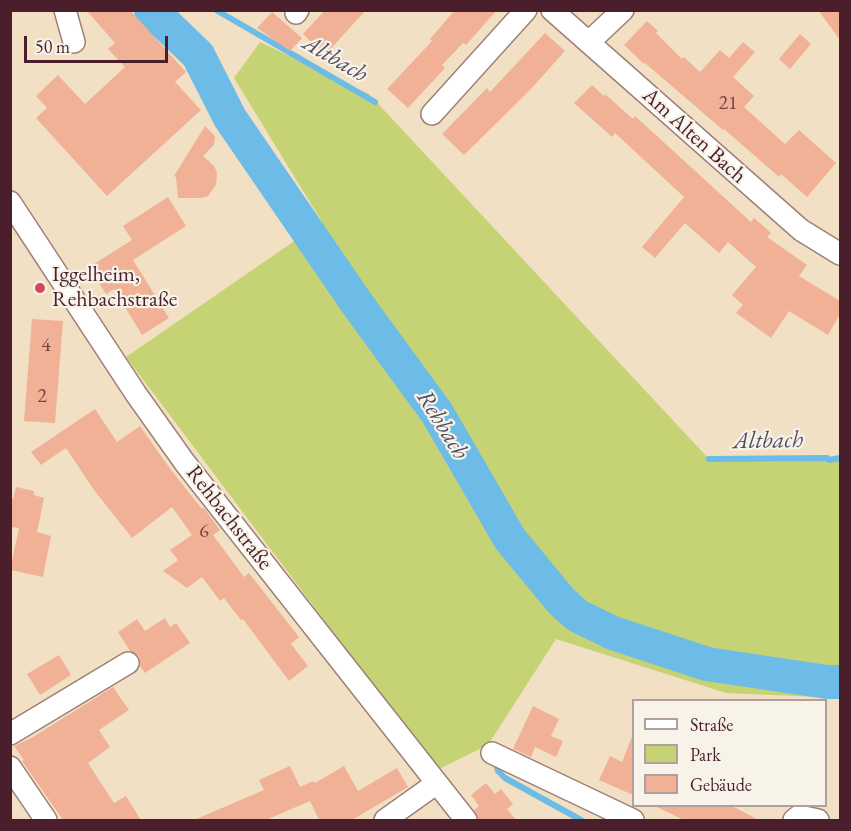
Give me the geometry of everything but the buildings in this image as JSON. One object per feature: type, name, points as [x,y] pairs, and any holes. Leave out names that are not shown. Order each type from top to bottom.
[{"type":"street","points":[[65,10],[74,42]]},
{"type":"street","points":[[432,114],[526,10]]},
{"type":"street","name":"Am Alten Bach","points":[[552,10],[801,230],[840,254]]},
{"type":"street","points":[[589,42],[623,10]]},
{"type":"street","name":"Rehbachstraße","points":[[10,202],[136,394],[185,463],[466,820]]},
{"type":"street","points":[[10,734],[128,663]]},
{"type":"street","points":[[492,753],[633,820]]},
{"type":"street","points":[[10,767],[46,820]]},
{"type":"street","points":[[385,820],[437,783]]},
{"type":"street","points":[[794,820],[799,816],[818,820]]},
{"type":"green space","points":[[260,42],[369,94],[709,459],[840,458],[840,698],[726,693],[556,639],[488,745],[439,769],[126,357],[322,222],[234,78]]},
{"type":"waterway","name":"Rehbach","points":[[151,10],[198,55],[230,118],[358,305],[437,413],[510,539],[562,602],[578,616],[613,633],[707,664],[840,682]]},
{"type":"waterway","name":"Altbach","points":[[216,10],[375,102]]},
{"type":"waterway","name":"Altbach","points":[[709,459],[827,458]]},
{"type":"waterway","name":"Altbach","points":[[829,460],[840,458]]},
{"type":"waterway","points":[[496,762],[498,771],[505,778],[581,820]]},
{"type":"place","name":"Iggelheim, Rehbachstraße","points":[[40,288]]}]
